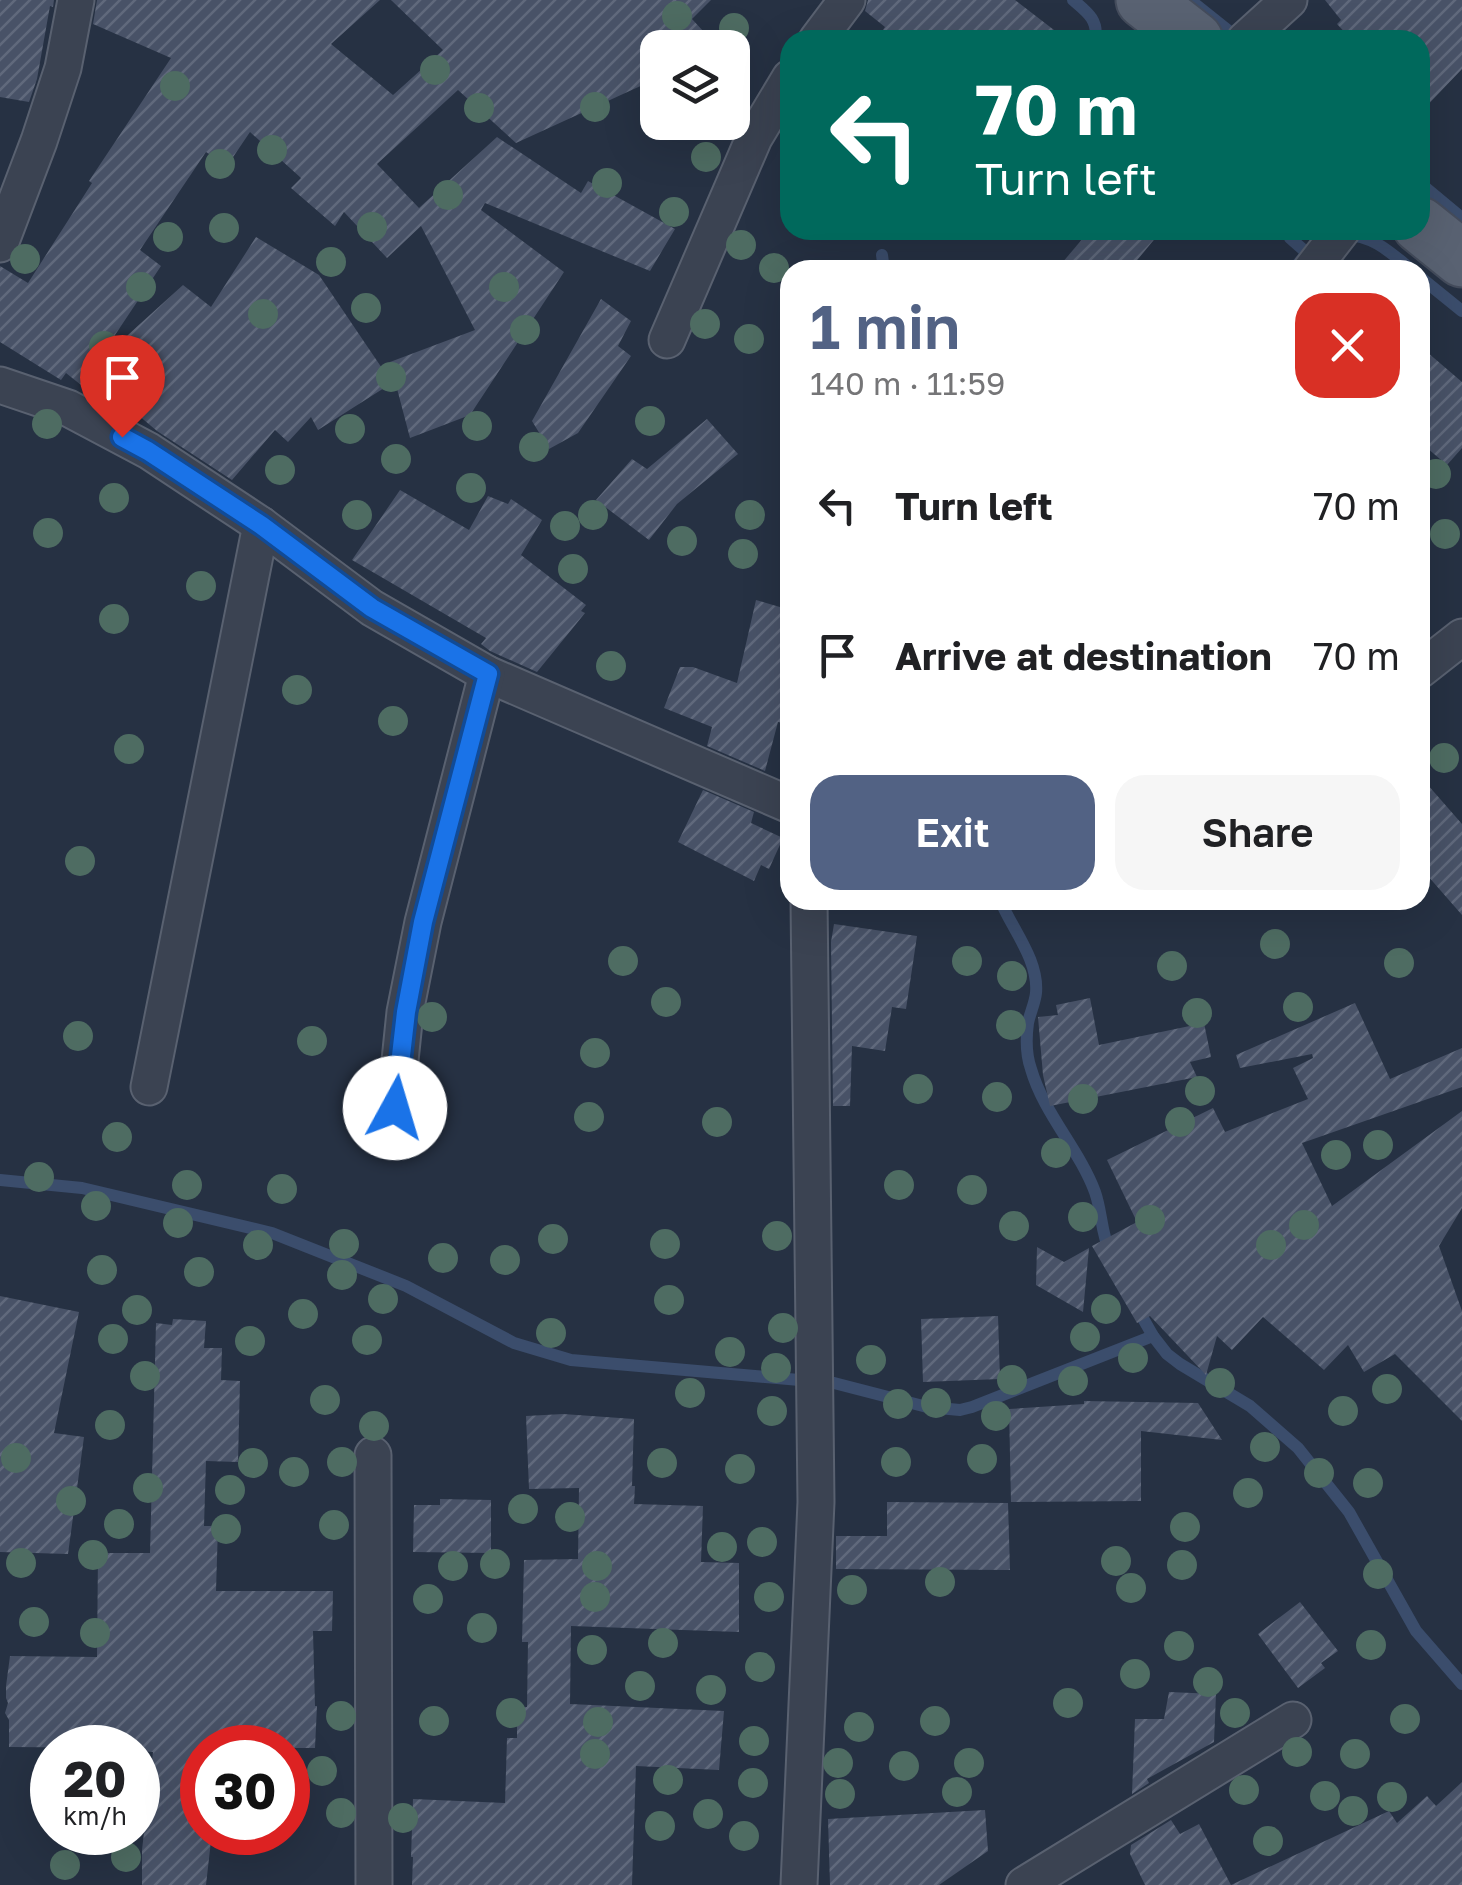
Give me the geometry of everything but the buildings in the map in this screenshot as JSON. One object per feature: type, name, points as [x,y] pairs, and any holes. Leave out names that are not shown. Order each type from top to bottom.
[{"type":"main road","points":[[1144,0],[1182,30]]},
{"type":"main road","points":[[1430,232],[1462,259]]},
{"type":"street","points":[[0,244],[63,68],[76,0]]},
{"type":"street","points":[[824,30],[847,0]]},
{"type":"street","points":[[1256,30],[1289,0]]},
{"type":"street","points":[[668,340],[754,138],[780,95]]},
{"type":"street","points":[[1319,260],[1334,240]]},
{"type":"street","points":[[0,384],[68,408],[148,451],[261,525],[372,608],[488,674],[780,801]]},
{"type":"street","points":[[148,1087],[261,525]]},
{"type":"street","points":[[1430,662],[1462,637]]},
{"type":"street","points":[[395,1108],[406,1012],[423,922],[488,674]]},
{"type":"street","points":[[798,1885],[816,1502],[809,910]]},
{"type":"street","points":[[373,1456],[374,1885]]},
{"type":"street","points":[[1024,1885],[1292,1720]]},
{"type":"waterway","points":[[1073,0],[1087,13],[1095,30]]},
{"type":"waterway","points":[[1190,0],[1228,30]]},
{"type":"waterway","points":[[1430,191],[1462,218]]},
{"type":"waterway","points":[[1292,240],[1307,253],[1301,260]]},
{"type":"waterway","points":[[1367,240],[1400,260]]},
{"type":"waterway","points":[[882,255],[883,260]]},
{"type":"waterway","points":[[1430,285],[1462,311]]},
{"type":"waterway","points":[[1005,910],[1029,957],[1036,981],[1027,1035],[1031,1069],[1044,1101],[1088,1176],[1110,1252]]},
{"type":"waterway","points":[[0,1180],[82,1188],[272,1233],[406,1286],[514,1343],[571,1360],[834,1383],[927,1407],[960,1410],[1153,1336]]},
{"type":"waterway","points":[[1136,1306],[1167,1354],[1250,1406],[1298,1448],[1349,1512],[1416,1631],[1462,1684]]},
{"type":"route","points":[[122,437],[261,525],[372,608],[488,674],[423,922],[406,1012],[395,1108]]}]
